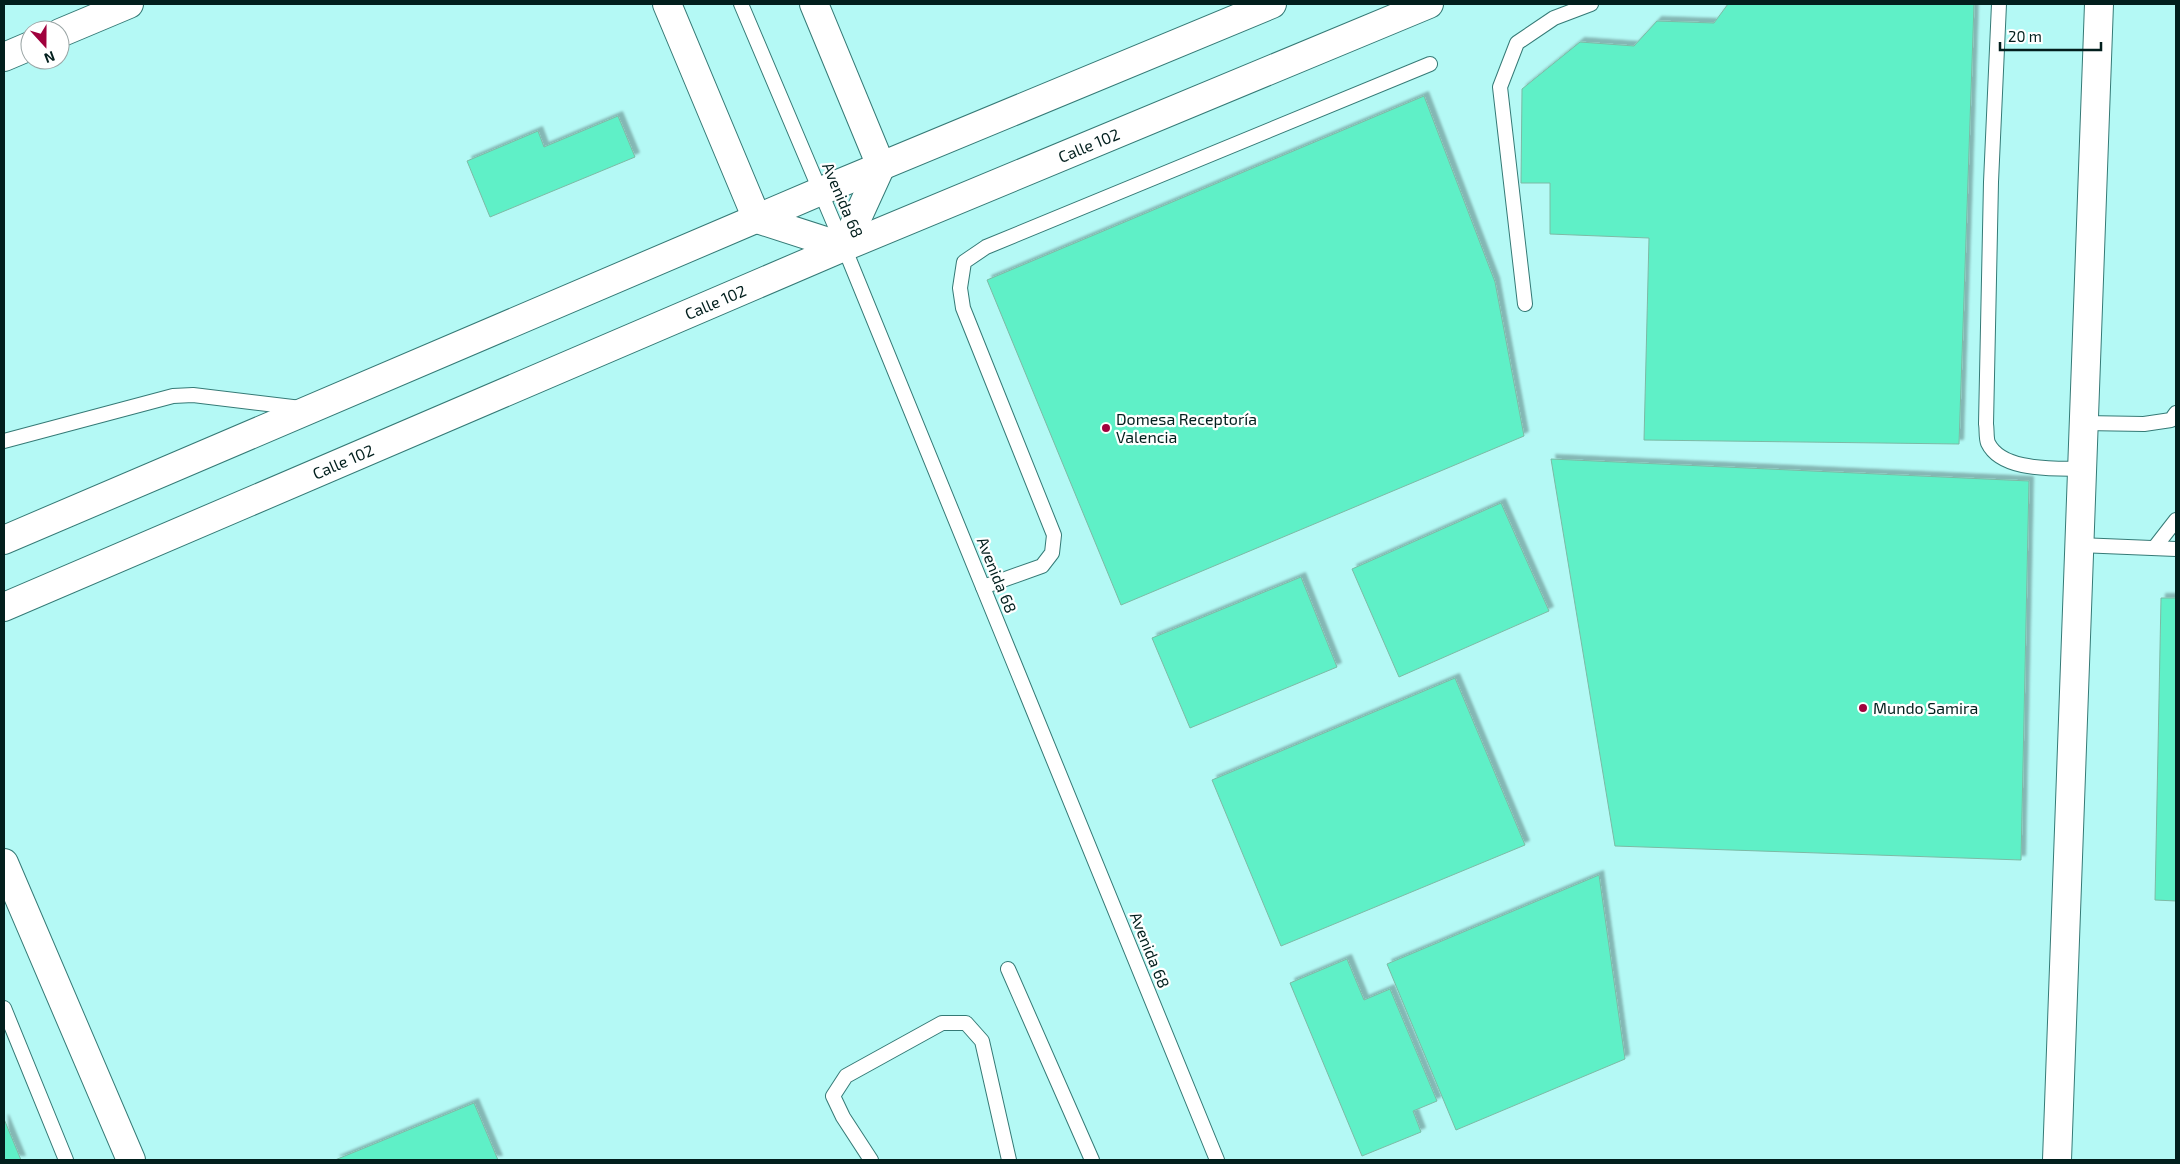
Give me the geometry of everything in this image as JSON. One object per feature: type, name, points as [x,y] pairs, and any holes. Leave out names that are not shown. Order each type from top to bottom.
[{"type":"street","points":[[70,29],[129,4]]},
{"type":"street","points":[[667,4],[757,219],[844,247],[881,166],[814,4]]},
{"type":"street","points":[[4,540],[821,191],[1272,4]]},
{"type":"street","name":"Calle 102","points":[[4,606],[844,247],[1429,4]]},
{"type":"street","points":[[2056,1160],[2099,4]]},
{"type":"street","points":[[4,57],[20,50]]},
{"type":"street","points":[[4,863],[131,1160]]},
{"type":"lane","name":"Avenida 68","points":[[742,4],[844,247],[1216,1160]]},
{"type":"lane","points":[[1525,304],[1500,87],[1518,43],[1554,18],[1591,4]]},
{"type":"lane","points":[[2000,4],[1991,182],[1986,424],[1988,443],[2005,460],[2028,467],[2082,469]]},
{"type":"lane","points":[[983,587],[1042,566],[1052,553],[1054,535],[964,308],[960,288],[964,262],[986,247],[1430,64]]},
{"type":"lane","points":[[4,441],[173,396],[193,395],[311,409]]},
{"type":"lane","points":[[2084,423],[2144,424],[2171,420],[2176,413]]},
{"type":"lane","points":[[2155,547],[2176,520]]},
{"type":"lane","points":[[2079,545],[2176,549]]},
{"type":"lane","points":[[1008,969],[1092,1160]]},
{"type":"lane","points":[[4,1008],[66,1160]]},
{"type":"lane","points":[[871,1160],[843,1117],[833,1096],[846,1076],[942,1023],[966,1023],[982,1040],[1009,1160]]},
{"type":"building","points":[[1728,4],[1974,4],[1959,444],[1644,440],[1649,238],[1550,234],[1550,183],[1521,183],[1522,89],[1580,42],[1634,46],[1657,21],[1714,23]]},
{"type":"building","points":[[1424,96],[1495,282],[1524,436],[1121,605],[987,280]]},
{"type":"building","points":[[618,116],[635,157],[490,217],[467,161],[538,131],[544,147]]},
{"type":"building","points":[[1551,459],[2029,481],[2021,860],[1615,846]]},
{"type":"building","points":[[1501,503],[1549,611],[1399,677],[1352,569]]},
{"type":"building","points":[[1301,577],[1337,667],[1190,728],[1152,638]]},
{"type":"building","points":[[2161,598],[2176,598],[2176,901],[2155,900]]},
{"type":"building","points":[[1455,678],[1525,845],[1281,946],[1212,780]]},
{"type":"building","points":[[1599,875],[1625,1059],[1456,1130],[1387,964]]},
{"type":"building","points":[[1347,959],[1364,1000],[1390,989],[1437,1101],[1413,1111],[1421,1132],[1362,1156],[1290,983]]},
{"type":"building","points":[[474,1103],[498,1160],[335,1160]]},
{"type":"building","points":[[4,1119],[21,1160],[4,1160]]},
{"type":"place","name":"Domesa Receptoría Valencia","points":[[1106,428]]},
{"type":"place","name":"Mundo Samira","points":[[1863,708]]}]
